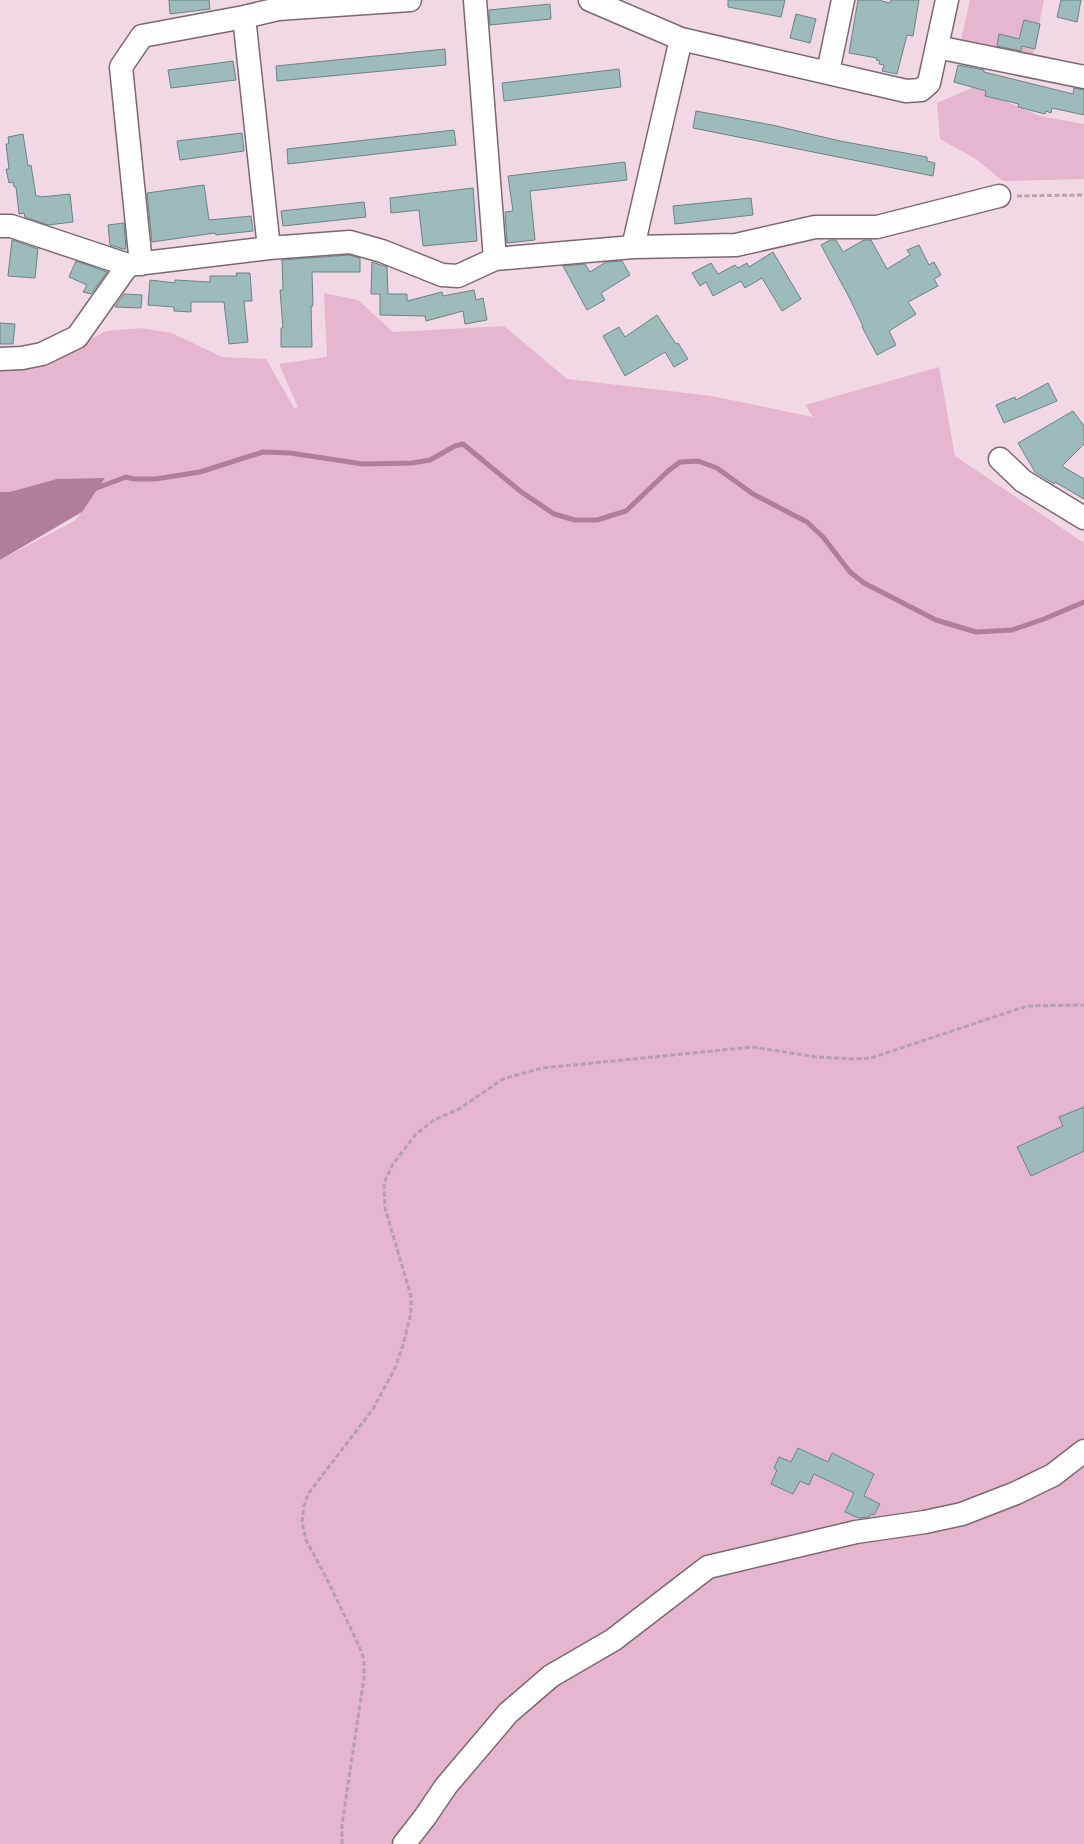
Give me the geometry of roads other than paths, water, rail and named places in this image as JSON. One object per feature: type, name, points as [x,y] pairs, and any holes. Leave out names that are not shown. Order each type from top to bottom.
[{"type":"street","points":[[0,359],[22,358],[42,354],[77,337],[135,264],[121,68],[142,36],[244,18],[278,4],[410,0]]},
{"type":"street","points":[[475,0],[495,258]]},
{"type":"street","points":[[590,0],[681,39],[906,91],[920,90],[929,83],[947,0]]},
{"type":"street","points":[[828,72],[843,0]]},
{"type":"street","points":[[244,18],[269,248]]},
{"type":"street","points":[[634,247],[681,39]]},
{"type":"street","points":[[937,46],[1084,77]]},
{"type":"street","points":[[0,226],[11,226],[135,264],[269,248],[350,242],[382,251],[442,275],[458,276],[495,258],[634,247],[736,246],[815,227],[877,227],[999,196]]},
{"type":"street","points":[[1000,458],[1023,481],[1084,518]]},
{"type":"street","points":[[404,1844],[446,1786],[508,1713],[551,1676],[613,1640],[708,1567],[856,1532],[925,1522],[962,1514],[1053,1476],[1084,1451]]},
{"type":"waterway","points":[[94,489],[126,477],[155,479],[200,472],[263,452],[290,453],[363,464],[412,463],[430,460],[455,446],[463,444],[520,491],[554,514],[575,520],[597,520],[626,511],[680,462],[698,461],[717,468],[753,494],[807,522],[823,537],[850,572],[864,583],[936,620],[976,632],[1012,630],[1084,602]]}]
